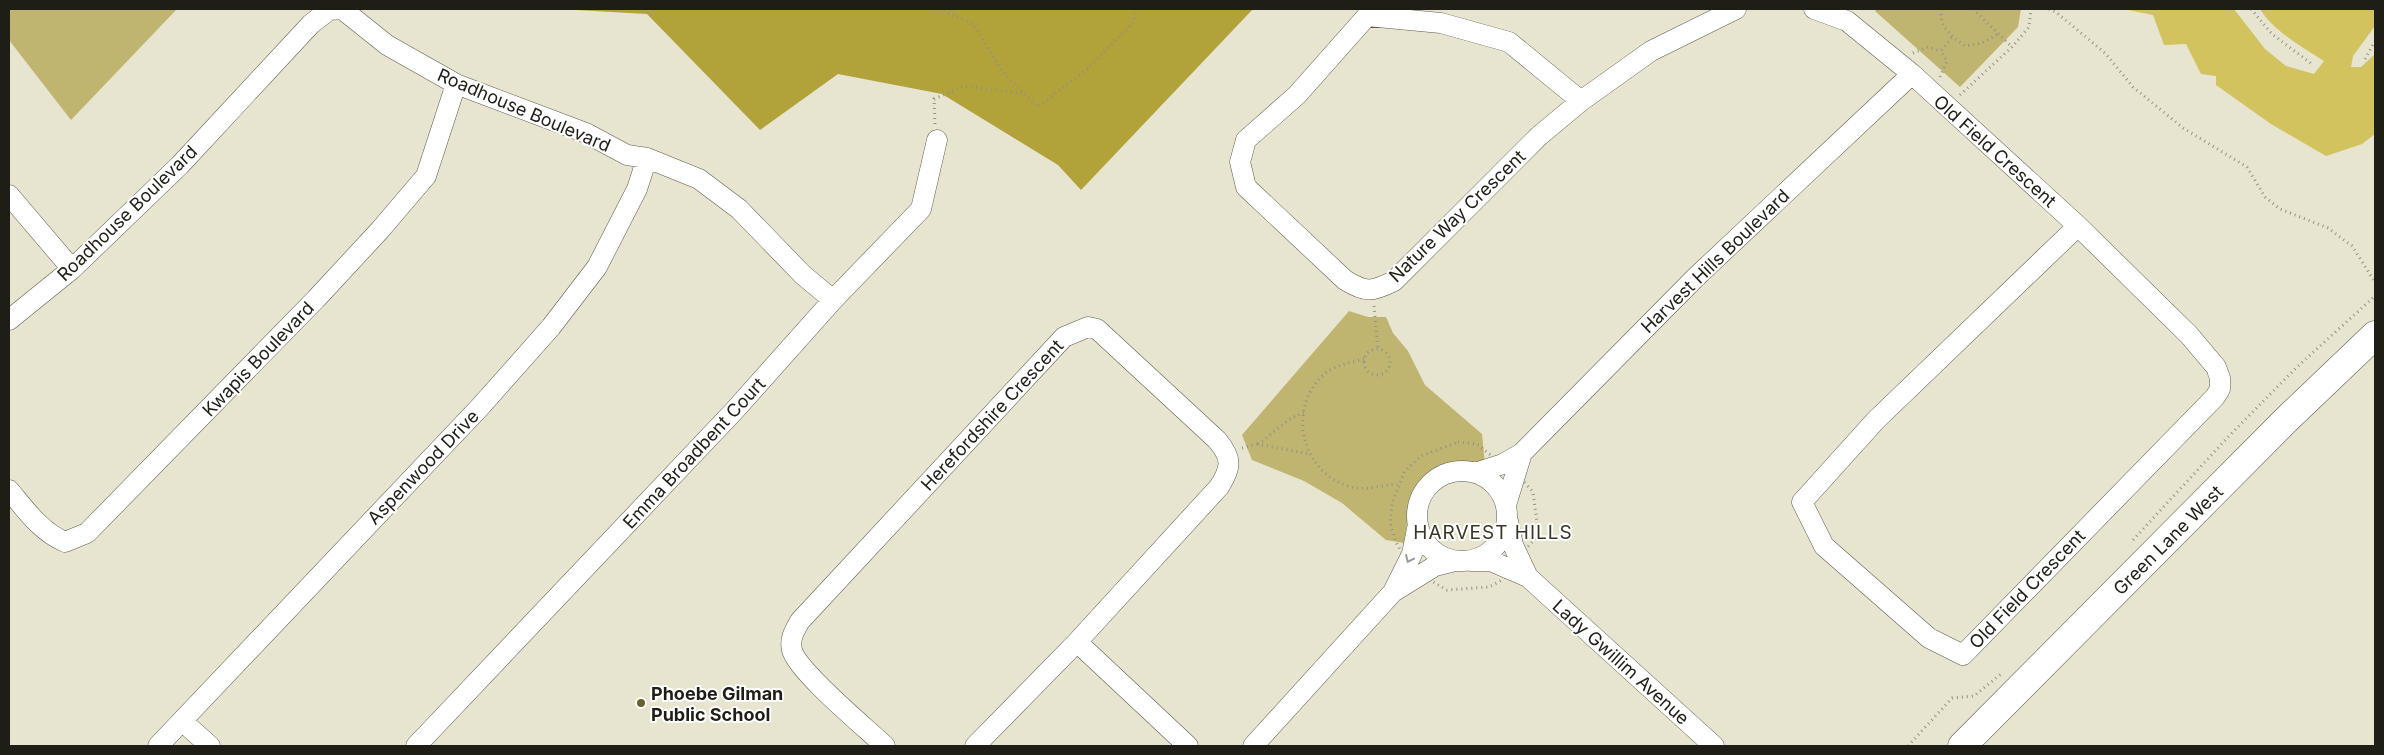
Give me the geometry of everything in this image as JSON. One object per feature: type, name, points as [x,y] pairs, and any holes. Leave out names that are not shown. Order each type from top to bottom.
[{"type":"main road","name":"Green Lane West","points":[[1962,746],[2286,420],[2375,335]]},
{"type":"street","name":"Roadhouse Boulevard","points":[[9,320],[72,270],[180,165],[310,24],[329,10],[342,9],[387,45],[456,84],[586,133],[627,155],[647,158],[699,179],[739,210],[803,275],[833,300]]},
{"type":"street","name":"Nature Way Crescent","points":[[1582,101],[1509,42],[1441,24],[1367,16],[1297,95],[1246,140],[1240,162],[1246,187],[1345,280],[1360,289],[1373,290],[1394,281],[1538,136],[1582,101],[1651,51],[1736,9]]},
{"type":"street","points":[[1814,9],[1847,20],[1905,70]]},
{"type":"street","name":"Old Field Crescent","points":[[1905,70],[2078,226],[2189,335],[2216,367],[2220,378],[2220,389],[1963,655],[1929,638],[1824,546],[1802,502],[1876,420],[2078,226]]},
{"type":"street","name":"Harvest Hills Boulevard","points":[[1475,473],[1508,469],[1696,277],[1905,70]]},
{"type":"street","name":"Kwapis Boulevard","points":[[9,490],[44,531],[55,538],[65,542],[87,532],[316,299],[380,230],[426,176],[456,84]]},
{"type":"street","name":"Emma Broadbent Court","points":[[416,746],[734,411],[833,300],[921,208],[937,140]]},
{"type":"street","name":"Aspenwood Drive","points":[[158,746],[480,407],[552,327],[598,267],[637,189],[647,158]]},
{"type":"street","points":[[9,195],[72,270]]},
{"type":"street","name":"Herefordshire Crescent","points":[[885,746],[801,667],[791,649],[792,633],[807,614],[1064,337],[1088,328],[1097,329],[1106,335],[1217,440],[1226,451],[1229,464],[1227,474],[1219,487],[1077,642],[975,746]]},
{"type":"street","points":[[1253,746],[1414,569],[1486,555],[1498,545],[1505,531],[1508,469]]},
{"type":"street","points":[[1414,569],[1418,508],[1423,494],[1433,482],[1444,475],[1459,471],[1475,473],[1489,480],[1500,491],[1507,513]]},
{"type":"street","name":"Lady Gwillim Avenue","points":[[1507,513],[1519,568]]},
{"type":"street","points":[[1418,524],[1428,546],[1440,556],[1463,561]]},
{"type":"street","name":"Lady Gwillim Avenue","points":[[1463,561],[1491,561],[1519,568],[1714,746]]},
{"type":"street","points":[[1077,642],[1188,746]]},
{"type":"street","points":[[182,721],[210,746]]},
{"type":"path","points":[[939,9],[973,24],[1005,75],[1038,107],[1087,69],[1133,23],[1137,9]]},
{"type":"path","points":[[1941,9],[1940,18],[1952,38],[1965,46],[1982,43],[1998,34]]},
{"type":"path","points":[[1973,9],[2012,47]]},
{"type":"path","points":[[1946,107],[2012,47],[2029,27],[2031,9]]},
{"type":"path","points":[[2050,9],[2105,53],[2132,87],[2183,128],[2248,167],[2265,197],[2280,209],[2328,228],[2352,246],[2375,282]]},
{"type":"path","points":[[2251,9],[2272,34],[2313,65]]},
{"type":"path","points":[[1941,51],[1952,38]]},
{"type":"path","points":[[2365,59],[2375,42]]},
{"type":"path","points":[[1905,70],[1922,49],[1928,47],[1941,51],[1946,61],[1932,93]]},
{"type":"path","points":[[937,140],[934,99],[964,86],[1025,94]]},
{"type":"path","points":[[1373,290],[1378,348]]},
{"type":"path","points":[[2129,544],[2229,436],[2297,367],[2375,296]]},
{"type":"path","points":[[1378,348],[1387,352],[1391,363],[1387,372],[1378,375],[1366,369],[1364,360],[1369,352],[1378,348]]},
{"type":"path","points":[[1364,360],[1341,364],[1322,376],[1309,394],[1302,420],[1304,443],[1314,463],[1331,478],[1352,487],[1375,489],[1397,484]]},
{"type":"path","points":[[1304,413],[1294,414],[1283,427],[1258,444],[1310,454]]},
{"type":"path","points":[[1458,442],[1477,444],[1533,492],[1538,530],[1535,539],[1519,568],[1489,588],[1447,590],[1414,569],[1396,542],[1390,523],[1392,503],[1397,484],[1405,471],[1421,456],[1458,442]]},
{"type":"path","points":[[1908,746],[1952,698],[1974,696],[2004,670]]},
{"type":"shaded area","points":[[9,9],[177,9],[71,120],[9,40]]},
{"type":"shaded area","points":[[559,9],[1253,9],[1081,190],[1058,165],[942,94],[838,74],[760,130],[647,14]]},
{"type":"shaded area","points":[[1877,9],[2021,9],[2018,27],[1960,87],[1875,11]]},
{"type":"shaded area","points":[[2123,9],[2234,9],[2265,49],[2286,66],[2314,74],[2324,61],[2281,32],[2260,9],[2375,9],[2375,26],[2353,56],[2351,67],[2361,67],[2375,54],[2375,134],[2362,144],[2326,156],[2271,124],[2216,85],[2216,76],[2201,74],[2186,44],[2164,45],[2153,15]]},
{"type":"shaded area","points":[[1349,311],[1368,317],[1386,317],[1393,333],[1408,351],[1425,385],[1482,434],[1485,465],[1447,468],[1434,474],[1424,482],[1411,506],[1404,543],[1386,540],[1342,503],[1304,481],[1252,460],[1242,435]]},
{"type":"place","name":"Phoebe Gilman Public School","points":[[641,703]]},
{"type":"district","name":"HARVEST HILLS","points":[[1493,532]]}]
